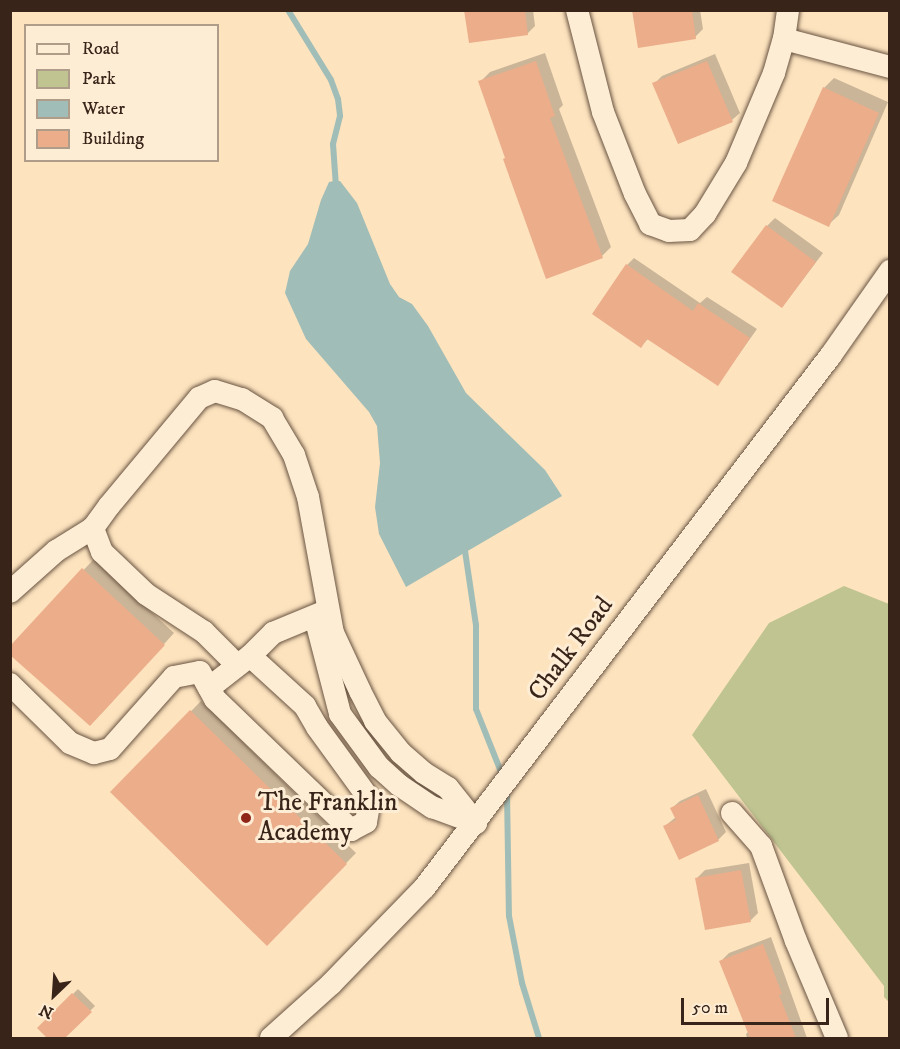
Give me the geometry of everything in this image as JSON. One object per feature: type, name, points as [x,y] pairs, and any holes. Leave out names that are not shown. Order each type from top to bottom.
[{"type":"street","points":[[577,10],[603,112],[635,194],[650,224],[669,231],[690,230],[705,214],[736,163],[774,72],[784,39],[788,10]]},
{"type":"street","points":[[784,39],[890,67]]},
{"type":"street","name":"Chalk Road","points":[[271,1038],[391,925],[425,887],[831,355],[890,271]]},
{"type":"street","points":[[10,592],[56,551],[93,528],[199,398],[215,391],[242,399],[272,418],[294,455],[308,497],[322,613],[340,714],[379,767],[399,785],[432,807],[476,823]]},
{"type":"street","points":[[10,684],[70,742],[94,753],[110,749],[174,677],[200,672],[215,699],[351,830],[366,822],[370,800],[317,727],[305,706],[204,632],[146,594],[102,552],[93,528]]},
{"type":"street","points":[[322,613],[375,721],[401,753],[424,773],[448,788],[476,823]]},
{"type":"street","points":[[209,688],[273,633],[322,613]]},
{"type":"street","points":[[368,810],[399,785]]},
{"type":"street","points":[[732,813],[761,846],[796,941],[837,1038]]},
{"type":"green space","points":[[844,586],[889,604],[889,1002],[884,997],[884,986],[692,735],[769,623]]},
{"type":"water","points":[[340,181],[357,203],[390,284],[399,297],[412,304],[428,326],[466,393],[545,470],[562,496],[406,587],[379,534],[375,507],[380,463],[377,426],[369,412],[306,339],[285,293],[290,271],[308,244],[321,200],[329,182]]},
{"type":"building","points":[[464,10],[525,10],[528,35],[469,43]]},
{"type":"building","points":[[632,10],[692,10],[696,39],[638,48]]},
{"type":"building","points":[[536,61],[555,116],[550,118],[603,258],[546,279],[478,81]]},
{"type":"building","points":[[707,61],[733,122],[678,144],[652,83]]},
{"type":"building","points":[[823,87],[879,113],[829,227],[772,201]]},
{"type":"building","points":[[766,225],[816,262],[782,308],[731,272]]},
{"type":"building","points":[[626,264],[693,311],[698,303],[750,338],[718,386],[647,339],[641,348],[592,314]]},
{"type":"building","points":[[82,568],[165,645],[90,726],[10,655],[10,646]]},
{"type":"building","points":[[190,710],[347,864],[267,946],[110,792]]},
{"type":"building","points":[[698,795],[719,841],[679,860],[663,826],[676,820],[670,808]]},
{"type":"building","points":[[741,870],[751,922],[705,930],[695,878]]},
{"type":"building","points":[[763,944],[796,1038],[750,1038],[719,961]]},
{"type":"building","points":[[72,993],[92,1012],[65,1038],[47,1038],[37,1028]]},
{"type":"waterway","points":[[288,10],[331,80],[338,99],[340,116],[333,144],[336,187]]},
{"type":"waterway","points":[[464,544],[476,625],[476,709],[503,777]]},
{"type":"waterway","points":[[507,792],[509,916],[522,983],[539,1038]]},
{"type":"place","name":"The Franklin Academy","points":[[246,818]]}]
